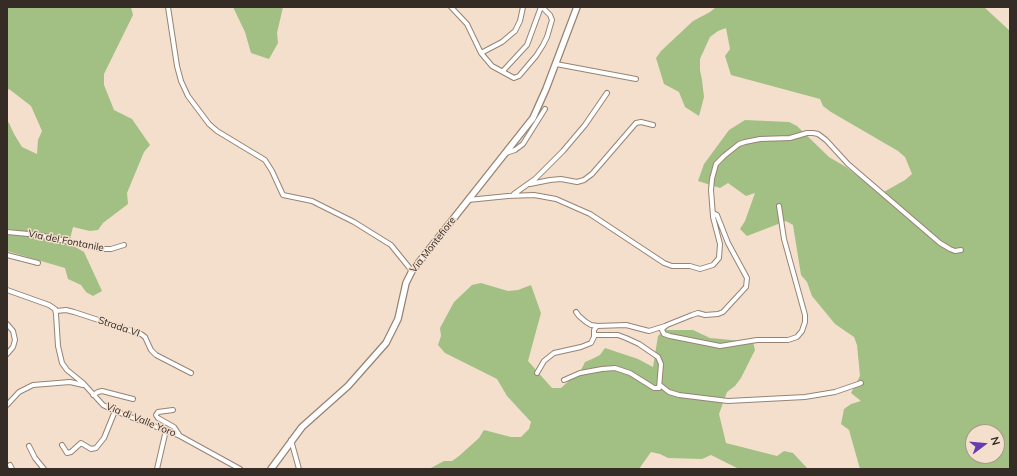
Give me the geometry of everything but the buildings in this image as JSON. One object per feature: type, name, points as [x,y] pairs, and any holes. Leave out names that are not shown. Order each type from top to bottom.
[{"type":"main road","name":"Via Montefiore","points":[[271,469],[291,440],[311,418],[348,386],[385,345],[398,319],[406,283],[412,271],[534,116],[556,64],[577,7]]},
{"type":"street","points":[[168,7],[177,66],[181,81],[190,99],[209,124],[217,131],[264,160],[272,171],[283,195],[312,201],[354,222],[391,245],[412,271]]},
{"type":"street","points":[[451,7],[467,24],[481,53],[491,65],[513,78],[517,77],[543,45],[552,20],[551,16],[541,7],[527,45],[503,71]]},
{"type":"street","points":[[481,53],[502,42],[515,30],[520,21],[524,7]]},
{"type":"street","points":[[556,64],[636,79]]},
{"type":"street","points":[[507,196],[517,193],[528,185],[567,147],[585,125],[607,93]]},
{"type":"street","points":[[506,153],[515,150],[522,145],[545,109]]},
{"type":"street","points":[[528,185],[550,180],[577,182],[584,180],[636,124],[641,122],[653,125]]},
{"type":"street","points":[[468,200],[529,194],[556,199],[590,214],[662,262],[672,266],[690,266],[700,269],[716,263],[720,254],[720,244],[713,217],[711,196],[712,178],[716,164],[739,144],[745,142],[760,139],[790,138],[807,133],[813,133],[818,134],[826,140],[848,164],[940,243],[955,251],[961,250]]},
{"type":"street","points":[[669,324],[663,329],[663,333],[667,336],[716,346],[725,346],[757,340],[788,340],[799,335],[802,331],[805,315],[784,238],[779,206]]},
{"type":"street","points":[[576,312],[591,325],[626,325],[649,331],[694,314],[712,314],[723,312],[746,286],[746,277],[728,243],[719,217],[716,214],[713,217]]},
{"type":"street","name":"Via del Fontanile","points":[[7,232],[44,236],[98,249],[111,249],[124,245]]},
{"type":"street","points":[[7,255],[38,263]]},
{"type":"street","points":[[7,290],[50,305],[56,311]]},
{"type":"street","name":"Strada VI","points":[[56,311],[66,310],[74,312],[140,334],[145,337],[156,355],[191,373]]},
{"type":"street","name":"Via di Valle Yoro","points":[[56,311],[58,346],[62,363],[67,370],[87,387],[102,404],[115,411],[180,436],[240,469]]},
{"type":"street","points":[[7,324],[12,329],[15,338],[14,345],[7,354]]},
{"type":"street","points":[[537,373],[548,356],[556,352],[582,348],[589,345],[593,340],[594,328],[598,326]]},
{"type":"street","points":[[564,380],[580,372],[612,368],[620,369],[634,375],[656,389],[660,388],[660,362],[657,356],[639,344],[618,335],[594,335]]},
{"type":"street","points":[[7,405],[22,390],[37,384],[70,382],[80,383],[87,387]]},
{"type":"street","points":[[660,385],[669,392],[679,395],[728,401],[805,397],[834,392],[861,383]]},
{"type":"street","points":[[93,395],[102,391],[134,399]]},
{"type":"street","points":[[173,410],[158,412],[156,415],[158,418],[174,427],[180,436]]},
{"type":"street","points":[[62,445],[68,453],[81,443],[91,449],[98,447],[105,437],[115,411]]},
{"type":"street","points":[[157,469],[166,430]]},
{"type":"street","points":[[291,440],[299,469]]},
{"type":"street","points":[[29,446],[35,458],[44,469]]},
{"type":"green space","points":[[7,7],[131,7],[133,15],[104,74],[104,85],[114,110],[132,119],[150,145],[144,152],[127,193],[128,204],[103,223],[98,230],[90,231],[73,227],[70,239],[7,229],[7,121],[22,147],[37,154],[38,140],[42,131],[31,106],[9,89],[7,91]]},
{"type":"green space","points":[[233,7],[283,7],[277,33],[278,43],[269,59],[251,53],[245,32]]},
{"type":"green space","points":[[716,7],[984,7],[1010,31],[1010,469],[860,469],[849,430],[841,424],[844,409],[851,404],[861,401],[851,393],[860,376],[857,345],[854,337],[835,324],[812,296],[807,282],[801,275],[793,225],[786,221],[747,236],[740,229],[745,221],[755,193],[746,196],[728,183],[720,188],[698,181],[704,164],[729,130],[745,120],[789,122],[797,126],[829,157],[846,167],[882,193],[905,180],[912,174],[905,157],[898,151],[831,112],[823,106],[820,99],[731,75],[725,56],[730,49],[726,28],[718,31],[710,37],[700,59],[704,97],[699,116],[685,107],[679,92],[664,84],[656,58],[661,51],[693,21]]},
{"type":"green space","points":[[7,234],[34,236],[72,245],[84,252],[102,291],[93,296],[86,292],[81,285],[68,279],[65,268],[7,251]]},
{"type":"green space","points":[[481,283],[508,291],[518,290],[531,285],[541,313],[528,361],[552,388],[561,388],[581,370],[585,362],[600,355],[605,348],[638,359],[653,367],[658,336],[664,330],[693,330],[710,338],[753,342],[755,350],[741,378],[735,386],[727,392],[719,414],[726,443],[777,456],[784,451],[793,453],[808,469],[739,469],[711,455],[702,459],[668,458],[651,452],[639,469],[429,469],[444,461],[452,461],[479,438],[484,430],[511,437],[521,437],[529,429],[531,422],[507,396],[497,379],[445,353],[438,345],[441,336],[440,328],[454,302],[472,285]]}]
